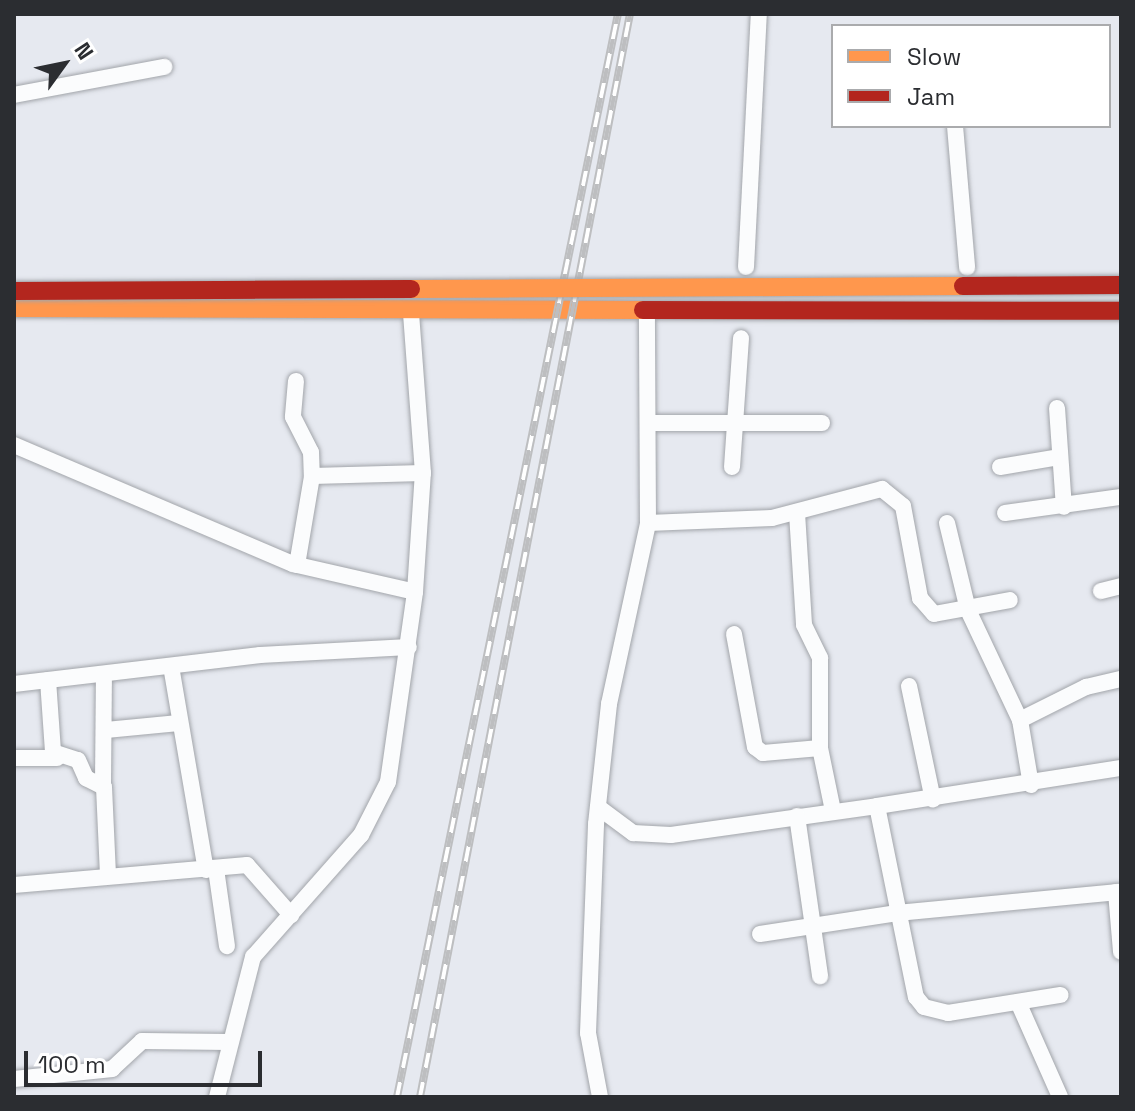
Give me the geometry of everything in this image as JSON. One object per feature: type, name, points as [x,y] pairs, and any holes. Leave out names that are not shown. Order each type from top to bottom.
[{"type":"street","points":[[746,267],[759,14]]},
{"type":"street","points":[[14,95],[164,67]]},
{"type":"street","points":[[955,128],[967,267]]},
{"type":"street","points":[[14,291],[1121,285]]},
{"type":"street","points":[[14,308],[411,312],[1121,311]]},
{"type":"street","points":[[217,1097],[249,964],[382,801],[409,647],[423,473],[411,312]]},
{"type":"street","points":[[600,1097],[588,1033],[598,807],[609,704],[648,523],[647,312]]},
{"type":"street","points":[[732,467],[741,338]]},
{"type":"street","points":[[296,381],[294,421],[311,452],[312,476],[297,565]]},
{"type":"street","points":[[1057,408],[1064,507]]},
{"type":"street","points":[[649,423],[822,423]]},
{"type":"street","points":[[14,445],[297,565],[415,592]]},
{"type":"street","points":[[1000,467],[1060,457]]},
{"type":"street","points":[[312,476],[423,473]]},
{"type":"street","points":[[648,523],[797,513],[882,489],[894,494],[908,519],[920,598],[934,614],[1010,600]]},
{"type":"street","points":[[1005,513],[1121,497]]},
{"type":"street","points":[[797,513],[804,625],[820,658],[820,748],[833,811]]},
{"type":"street","points":[[947,523],[968,610],[1020,720],[1031,785]]},
{"type":"street","points":[[1101,591],[1121,586]]},
{"type":"street","points":[[734,634],[755,747],[763,753],[820,748]]},
{"type":"street","points":[[14,684],[171,666],[409,647]]},
{"type":"street","points":[[171,666],[179,723],[227,946]]},
{"type":"street","points":[[104,674],[106,730],[103,784],[108,875]]},
{"type":"street","points":[[1020,720],[1086,687],[1121,679]]},
{"type":"street","points":[[48,680],[57,758]]},
{"type":"street","points":[[909,686],[933,800]]},
{"type":"street","points":[[106,730],[179,723]]},
{"type":"street","points":[[14,758],[78,760],[86,778],[103,784]]},
{"type":"street","points":[[598,807],[648,835],[933,800],[1121,768]]},
{"type":"street","points":[[877,806],[897,913],[924,1007],[948,1013],[1061,995]]},
{"type":"street","points":[[797,816],[820,976]]},
{"type":"street","points":[[14,885],[108,875],[254,867],[291,915]]},
{"type":"street","points":[[760,934],[897,913],[1118,892],[1121,952]]},
{"type":"street","points":[[1018,1002],[1060,1097]]},
{"type":"street","points":[[14,1079],[112,1069],[142,1041],[229,1042]]},
{"type":"railway","points":[[397,1097],[618,14]]},
{"type":"railway","points":[[420,1097],[630,14]]},
{"type":"traffic: slow","points":[[411,289],[963,286]]},
{"type":"traffic: slow","points":[[14,308],[643,310]]},
{"type":"traffic: jam","points":[[963,286],[1121,285]]},
{"type":"traffic: jam","points":[[14,291],[411,289]]},
{"type":"traffic: jam","points":[[643,310],[1121,311]]}]
